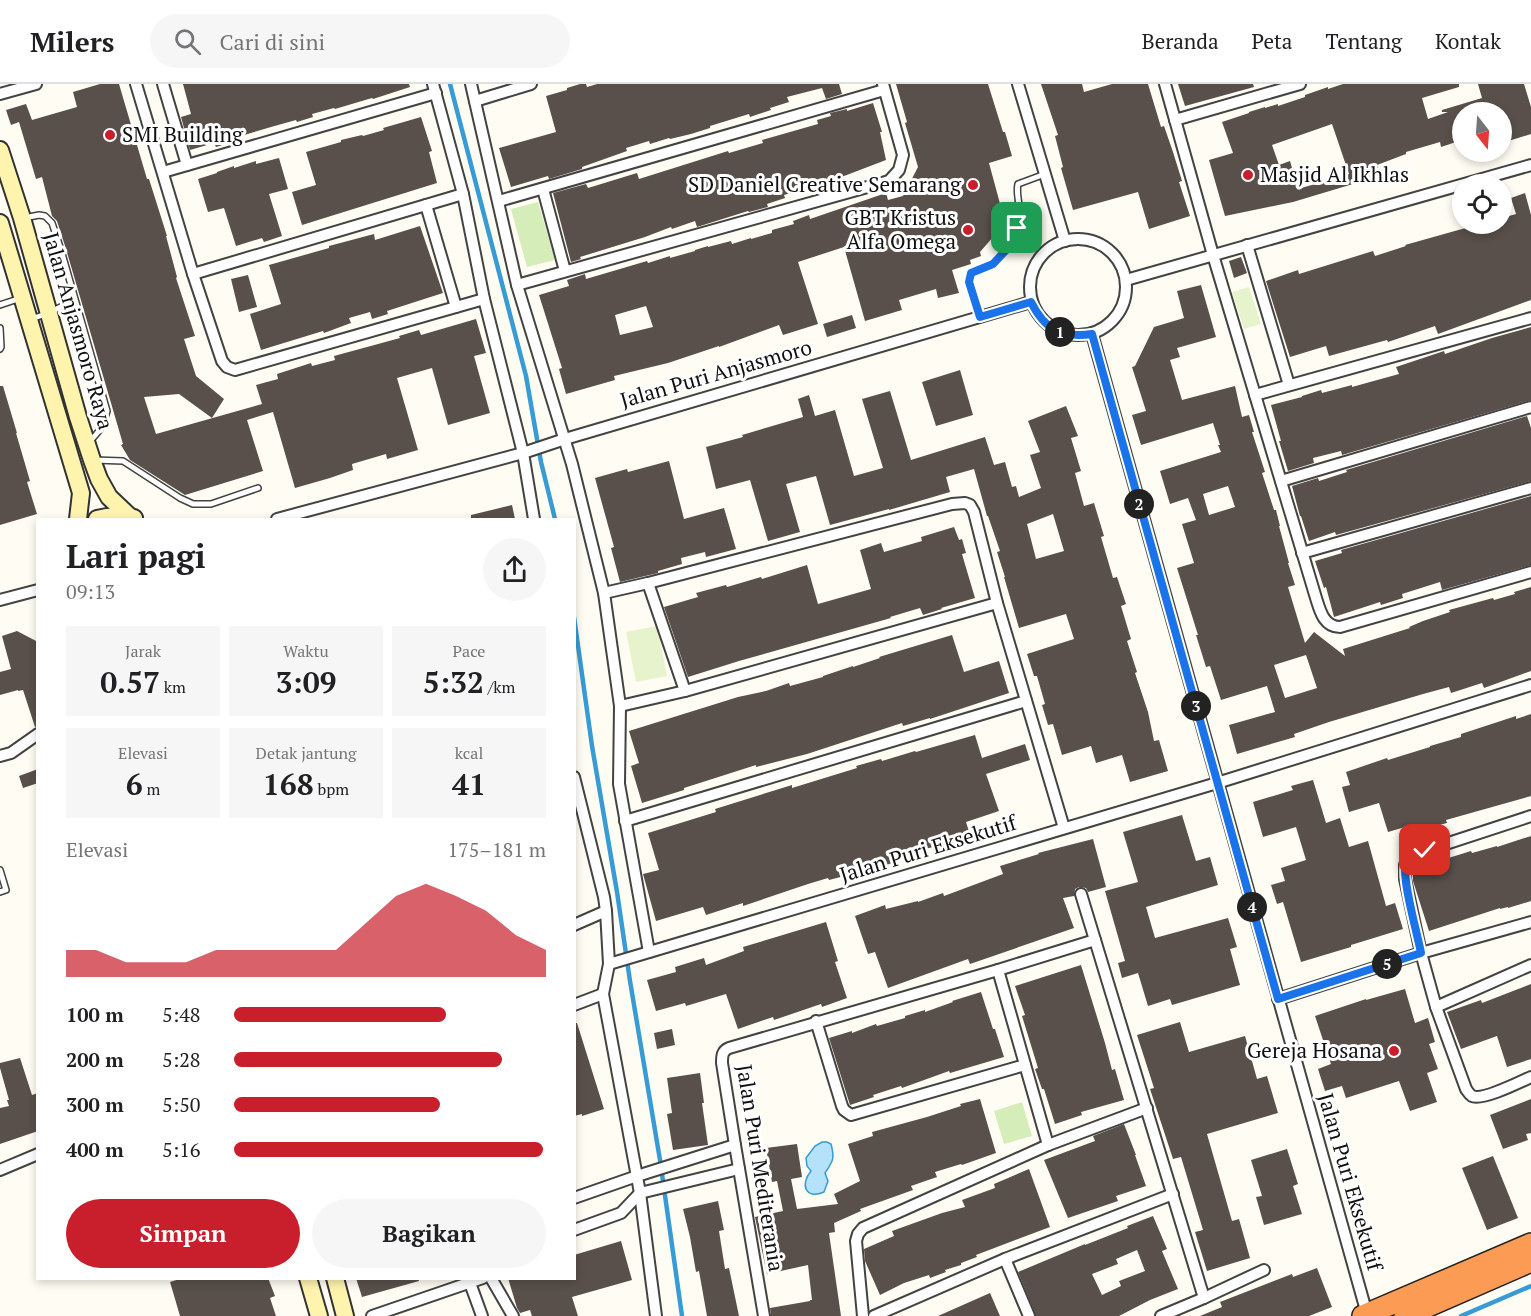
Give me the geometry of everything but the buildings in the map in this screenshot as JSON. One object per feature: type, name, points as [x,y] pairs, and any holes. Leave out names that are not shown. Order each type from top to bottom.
[{"type":"highway","points":[[1365,1315],[1531,1244]]},
{"type":"highway","points":[[1405,1316],[1531,1261]]},
{"type":"street","points":[[0,94],[13,87],[36,84]]},
{"type":"street","points":[[136,84],[193,274],[222,361],[227,367],[235,369],[484,299]]},
{"type":"street","points":[[163,84],[187,165]]},
{"type":"street","points":[[471,84],[518,285],[560,441],[572,464],[603,593],[620,706],[619,784],[647,953]]},
{"type":"street","points":[[475,101],[531,84]]},
{"type":"street","points":[[1018,84],[1065,241]]},
{"type":"street","points":[[1165,84],[1213,255],[1302,553],[1321,612],[1327,622],[1334,627],[1340,627],[1531,572]]},
{"type":"street","points":[[1175,120],[1267,89],[1300,84]]},
{"type":"street","points":[[499,201],[884,87],[903,155],[899,170],[889,181],[518,285]]},
{"type":"street","points":[[164,172],[435,88],[463,194],[484,299],[526,452],[534,518]]},
{"type":"street","name":"Jalan Anjasmoro Raya","points":[[0,150],[3,172],[22,218],[92,460],[109,497],[132,518]]},
{"type":"street","points":[[1126,280],[1531,165]]},
{"type":"street","points":[[543,189],[565,271]]},
{"type":"street","points":[[193,274],[463,194]]},
{"type":"street","points":[[426,205],[456,307]]},
{"type":"street","name":"Jalan Anjasmoro Raya","points":[[0,223],[81,493],[78,518]]},
{"type":"street","points":[[1081,239],[1097,242],[1110,251],[1120,264],[1126,280],[1126,293],[1115,318],[1105,328],[1092,334],[1077,336],[1055,330],[1038,316],[1031,302],[1029,287],[1032,272],[1039,258],[1051,247],[1065,241],[1081,239]]},
{"type":"street","points":[[1247,245],[1289,385]]},
{"type":"street","name":"Jalan Puri Anjasmoro","points":[[281,518],[526,452],[1031,302]]},
{"type":"street","points":[[1255,395],[1531,318]]},
{"type":"street","name":"Jalan Puri Eksekutif","points":[[1092,334],[1365,1315]]},
{"type":"street","points":[[1281,481],[1531,407]]},
{"type":"street","points":[[1302,553],[1531,489]]},
{"type":"street","points":[[603,593],[941,507],[965,503],[970,505],[974,512],[997,603],[1064,828]]},
{"type":"street","points":[[100,518],[110,515],[132,518]]},
{"type":"street","points":[[648,583],[685,691]]},
{"type":"street","points":[[0,600],[36,591]]},
{"type":"street","points":[[620,706],[685,691],[997,603]]},
{"type":"street","name":"Jalan Puri Eksekutif","points":[[609,964],[1217,783],[1531,685]]},
{"type":"street","points":[[625,821],[1026,701]]},
{"type":"street","points":[[0,756],[12,753],[36,735]]},
{"type":"street","points":[[576,790],[604,897],[609,964],[603,994],[640,1193],[656,1316]]},
{"type":"street","points":[[1531,816],[1415,854],[1409,858],[1406,865],[1405,879],[1421,953],[1466,1089],[1470,1095],[1475,1097],[1488,1095],[1531,1077]]},
{"type":"street","points":[[1081,894],[1204,1298]]},
{"type":"street","points":[[576,924],[606,911]]},
{"type":"street","points":[[1278,999],[1421,953],[1531,922]]},
{"type":"street","name":"Jalan Puri Mediterania","points":[[764,1316],[722,1063],[724,1051],[729,1047],[1095,940]]},
{"type":"street","points":[[1437,1007],[1531,965]]},
{"type":"street","points":[[998,970],[1048,1145]]},
{"type":"street","points":[[576,1004],[603,994]]},
{"type":"street","points":[[816,1021],[842,1106],[851,1115],[1025,1065]]},
{"type":"street","points":[[863,1316],[856,1237],[863,1228],[1048,1145],[1147,1108]]},
{"type":"street","points":[[576,1197],[735,1145]]},
{"type":"street","points":[[0,1170],[36,1155]]},
{"type":"street","points":[[576,1229],[621,1214],[640,1193],[739,1169]]},
{"type":"street","points":[[874,1316],[1005,1259],[1173,1194]]},
{"type":"street","points":[[1005,1259],[1029,1316]]},
{"type":"street","points":[[1161,1316],[1264,1270]]},
{"type":"street","points":[[309,1280],[319,1316]]},
{"type":"street","points":[[336,1280],[345,1316]]},
{"type":"street","points":[[372,1316],[478,1280]]},
{"type":"street","points":[[492,1280],[513,1316]]},
{"type":"street","points":[[470,1283],[482,1316]]},
{"type":"lane","points":[[980,317],[969,282],[971,273],[993,264],[1007,249],[1017,228],[1018,184],[1045,174]]},
{"type":"lane","points":[[22,218],[39,215],[45,216],[52,223],[98,378],[107,411],[100,431],[87,444]]},
{"type":"lane","points":[[0,305],[23,297]]},
{"type":"lane","points":[[29,319],[49,313],[74,300]]},
{"type":"lane","points":[[0,328],[0,349]]},
{"type":"lane","points":[[92,460],[123,461],[193,504],[211,504],[258,488]]},
{"type":"lane","points":[[0,870],[6,890],[0,892]]},
{"type":"green space","points":[[538,202],[555,260],[527,267],[511,209]]},
{"type":"green space","points":[[1249,287],[1261,324],[1244,329],[1232,292]]},
{"type":"green space","points":[[657,626],[667,676],[636,682],[626,632]]},
{"type":"green space","points":[[1022,1102],[1032,1136],[1004,1144],[994,1111]]},
{"type":"water","points":[[822,1142],[831,1144],[833,1153],[830,1166],[825,1173],[828,1181],[824,1192],[812,1194],[805,1185],[811,1171],[807,1166],[806,1158],[815,1146]]},
{"type":"waterway","points":[[450,84],[526,376],[541,462],[555,518]]},
{"type":"waterway","points":[[576,631],[592,746],[660,1160],[682,1316]]},
{"type":"waterway","points":[[1461,1316],[1531,1286]]},
{"type":"place","name":"SMI Building","points":[[110,135]]},
{"type":"place","name":"Masjid Al Ikhlas","points":[[1248,175]]},
{"type":"place","name":"SD Daniel Creative Semarang","points":[[973,185]]},
{"type":"place","name":"GBT Kristus Alfa Omega","points":[[968,230]]},
{"type":"place","name":"Gereja Hosana","points":[[1394,1051]]},
{"type":"route","points":[[1017,228],[1007,249],[993,264],[971,273],[969,282],[980,317],[1031,302],[1038,316],[1049,326],[1062,333],[1077,336],[1092,334],[1278,999],[1421,953],[1405,879],[1409,858],[1425,850]]}]
